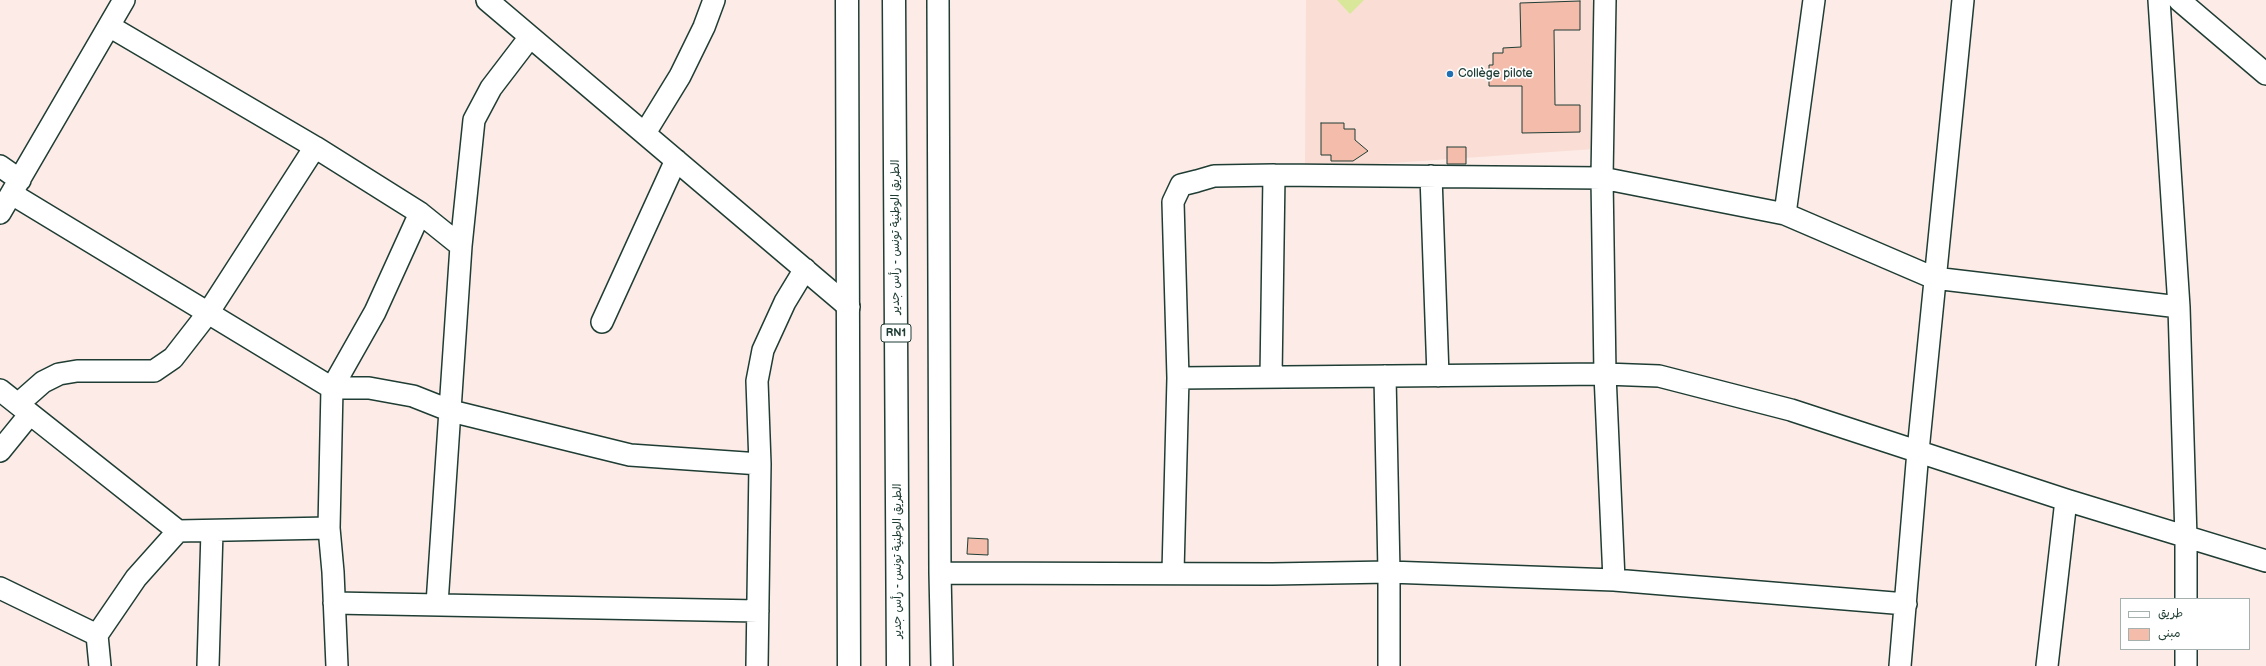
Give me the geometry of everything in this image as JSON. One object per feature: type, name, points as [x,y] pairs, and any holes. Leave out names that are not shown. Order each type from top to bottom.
[{"type":"main road","points":[[847,0],[850,666]]},
{"type":"main road","name":"الطريق الوطنية تونس - رأس جدير","points":[[894,0],[898,666]]},
{"type":"street","points":[[487,0],[849,307]]},
{"type":"street","points":[[645,133],[680,76],[704,27],[714,0]]},
{"type":"street","points":[[938,0],[940,573],[942,666]]},
{"type":"street","points":[[1605,0],[1602,178],[1605,374],[1614,580]]},
{"type":"street","points":[[1785,214],[1814,0]]},
{"type":"street","points":[[1900,666],[1934,278],[1963,0]]},
{"type":"street","points":[[2159,0],[2179,307],[2186,538],[2186,598]]},
{"type":"street","points":[[2179,0],[2266,74]]},
{"type":"street","points":[[0,213],[109,26],[118,3]]},
{"type":"street","points":[[109,26],[315,147],[420,213],[461,246]]},
{"type":"street","points":[[437,604],[461,246],[474,120],[491,88],[530,37]]},
{"type":"street","points":[[0,451],[24,409],[43,382],[59,374],[77,371],[154,370],[173,358],[208,313],[315,147]]},
{"type":"street","points":[[602,322],[676,160]]},
{"type":"street","points":[[0,166],[16,187],[208,313],[332,388],[369,388],[413,396],[451,411],[630,455],[760,464]]},
{"type":"street","points":[[1173,572],[1178,378],[1173,202],[1181,186],[1214,176],[1274,175],[1602,178],[1785,214],[1934,278],[2179,307]]},
{"type":"street","points":[[1271,377],[1274,175]]},
{"type":"street","points":[[1431,176],[1438,376]]},
{"type":"street","points":[[337,666],[329,528],[332,388],[375,312],[420,213]]},
{"type":"street","points":[[757,666],[760,464],[757,380],[763,350],[785,302],[805,269]]},
{"type":"street","points":[[1178,378],[1605,374],[1659,376],[1791,410],[2066,500],[2186,538],[2266,561]]},
{"type":"street","points":[[1385,376],[1389,572],[1388,666]]},
{"type":"street","points":[[0,390],[178,531],[329,528]]},
{"type":"street","points":[[2047,666],[2066,500]]},
{"type":"street","points":[[100,666],[97,635],[136,578],[178,531]]},
{"type":"street","points":[[208,666],[212,531]]},
{"type":"street","points":[[940,573],[1173,572],[1272,574],[1389,572],[1614,580],[1906,604]]},
{"type":"street","points":[[0,588],[97,635]]},
{"type":"street","points":[[334,603],[758,611]]},
{"type":"street","points":[[2186,650],[2186,666]]},
{"type":"shaded area","name":"Collège pilote","points":[[1306,0],[1598,0],[1594,149],[1305,169]]},
{"type":"green space","points":[[1337,0],[1364,0],[1350,14]]},
{"type":"building","points":[[1580,1],[1580,30],[1554,30],[1555,105],[1580,105],[1580,132],[1522,133],[1522,86],[1489,86],[1489,65],[1493,65],[1493,53],[1503,53],[1503,48],[1521,47],[1520,3]]},
{"type":"building","points":[[1321,123],[1344,123],[1344,129],[1355,129],[1355,140],[1368,151],[1353,161],[1331,161],[1331,155],[1321,155]]},
{"type":"building","points":[[1447,147],[1466,147],[1466,164],[1447,164]]},
{"type":"building","points":[[968,538],[988,539],[988,555],[967,554]]},
{"type":"place","name":"Collège pilote","points":[[1450,74]]}]
